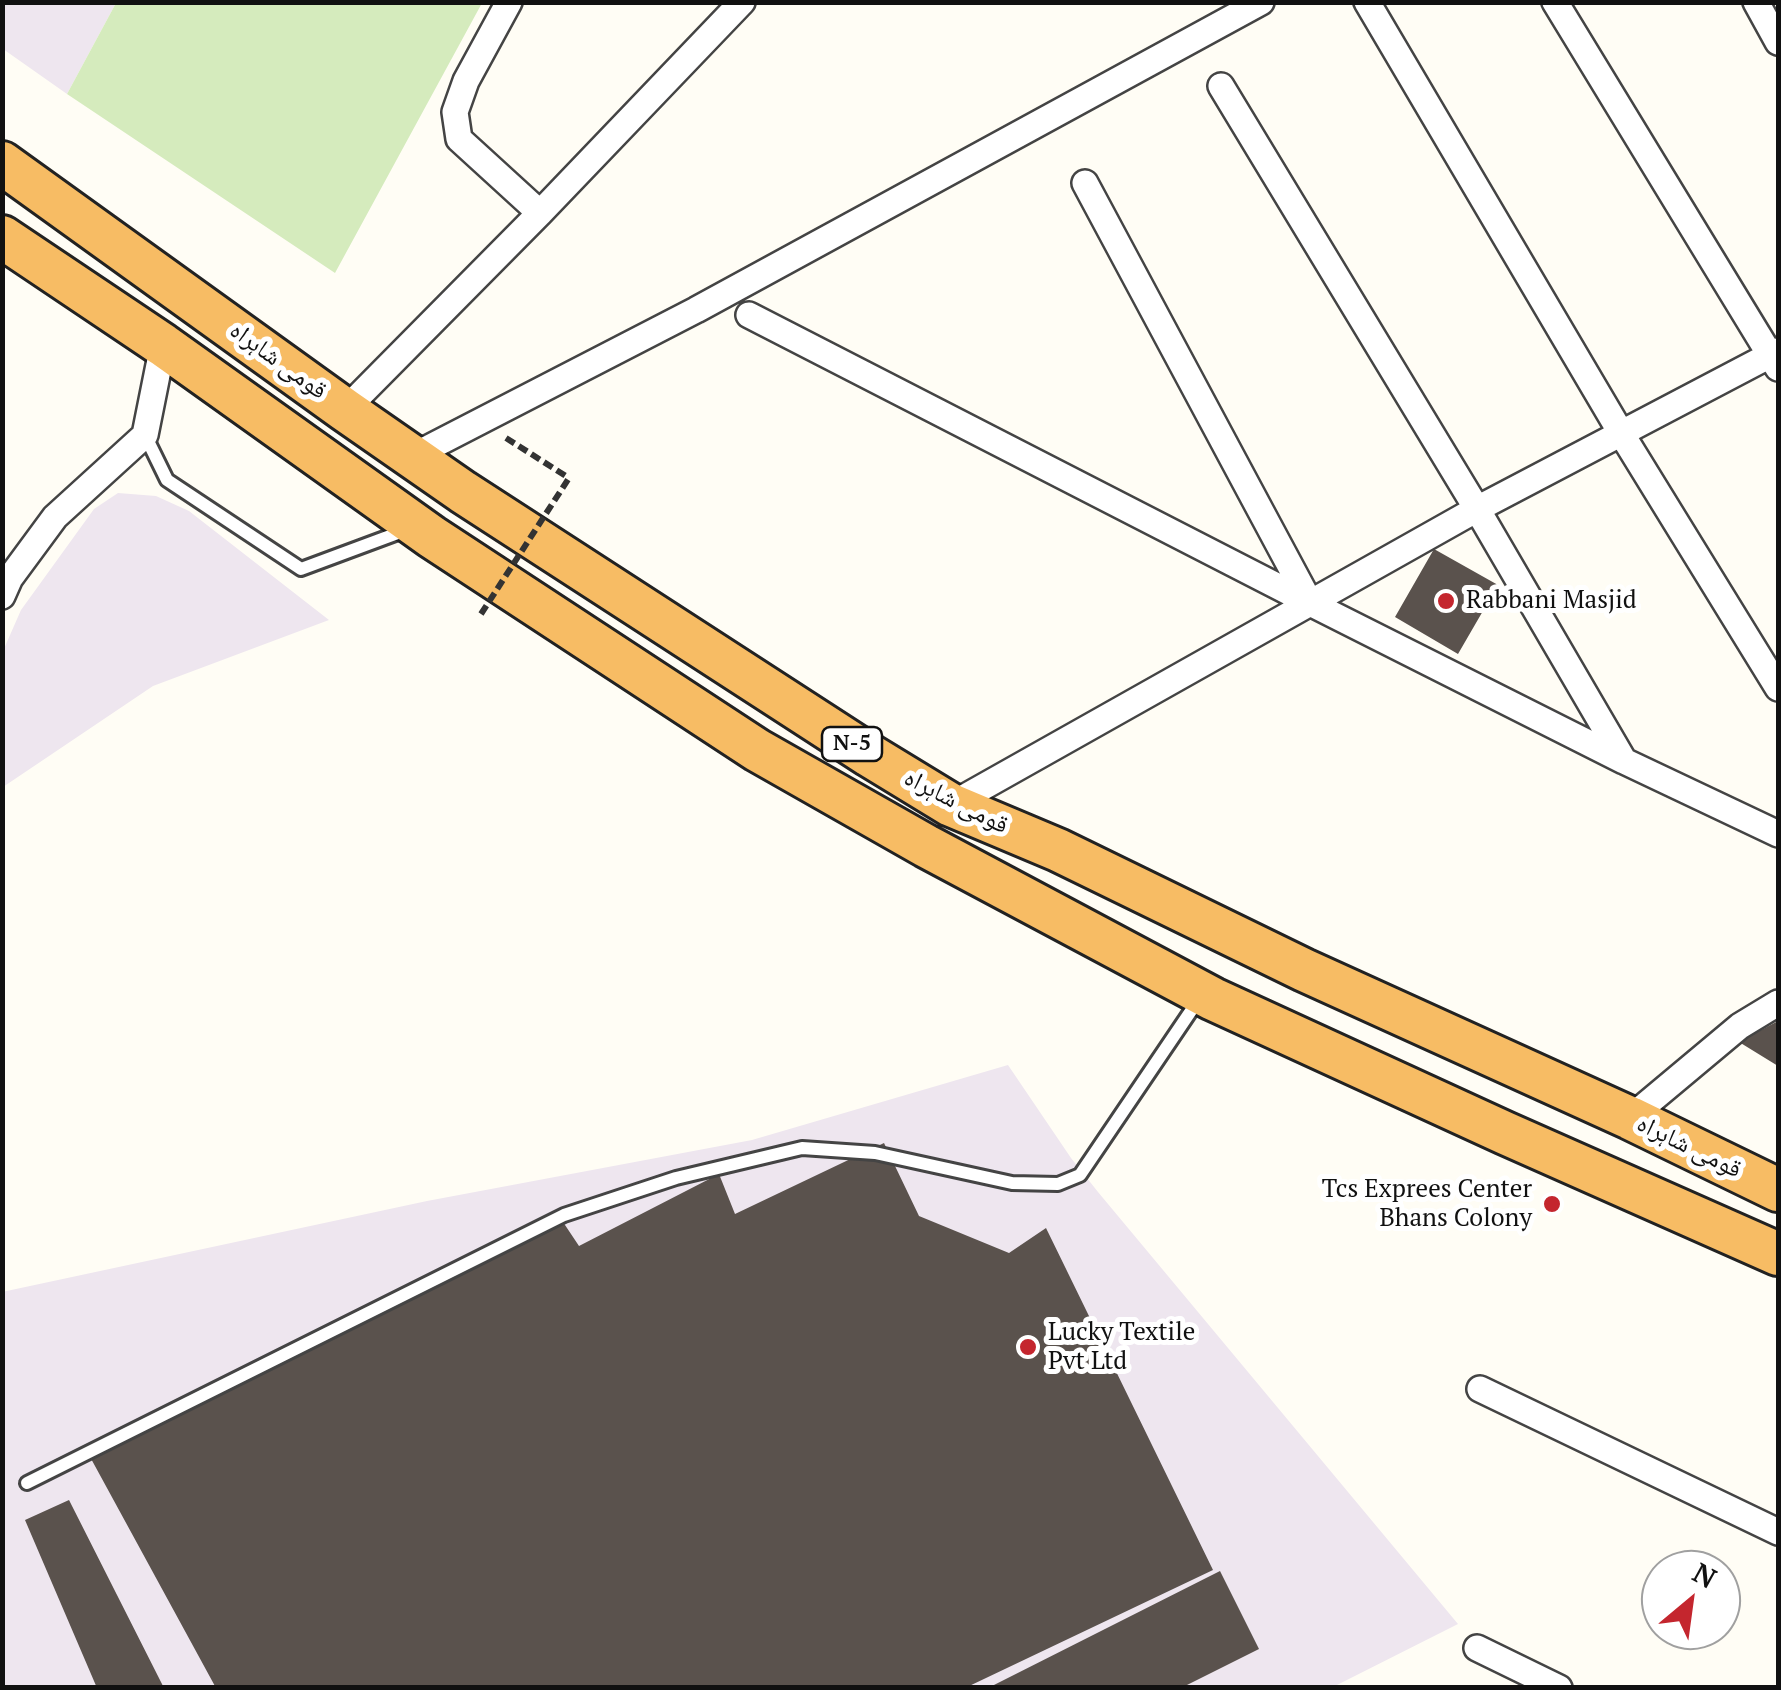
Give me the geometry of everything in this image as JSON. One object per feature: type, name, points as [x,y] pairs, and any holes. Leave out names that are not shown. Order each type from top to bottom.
[{"type":"highway","name":"قومی شاہراہ","points":[[2,163],[463,492],[951,804],[1058,850],[1304,970],[1630,1118],[1778,1190]]},
{"type":"highway","name":"قومی شاہراہ","points":[[2,238],[162,345],[418,526],[757,750],[1202,994],[1778,1254]]},
{"type":"street","points":[[509,2],[466,81],[455,112],[459,139],[540,213]]},
{"type":"street","points":[[345,410],[742,2]]},
{"type":"street","points":[[413,456],[696,310],[1261,2]]},
{"type":"street","points":[[1367,2],[1621,433],[1778,688]]},
{"type":"street","points":[[951,804],[1477,509],[1776,358],[1555,2]]},
{"type":"street","points":[[1756,2],[1778,42]]},
{"type":"street","points":[[1221,86],[1624,761]]},
{"type":"street","points":[[1085,183],[1310,603]]},
{"type":"street","points":[[748,315],[1310,603],[1778,834]]},
{"type":"street","points":[[2,596],[10,578],[55,518],[145,435],[162,345]]},
{"type":"street","points":[[1630,1118],[1740,1026],[1778,1002]]},
{"type":"street","points":[[1480,1389],[1778,1532]]},
{"type":"street","points":[[1476,1648],[1559,1688]]},
{"type":"lane","points":[[145,435],[167,480],[301,569],[418,526]]},
{"type":"lane","points":[[28,1482],[564,1215],[676,1178],[802,1148],[875,1153],[1012,1182],[1058,1184],[1069,1180],[1080,1175],[1202,994]]},
{"type":"path","points":[[481,614],[569,478],[500,434]]},
{"type":"shaded area","points":[[3,3],[116,3],[67,94],[3,49]]},
{"type":"shaded area","points":[[118,493],[156,496],[189,511],[329,620],[153,686],[3,787],[3,651],[21,610],[94,509]]},
{"type":"shaded area","points":[[1008,1065],[1098,1192],[1458,1624],[1331,1688],[3,1687],[2,1292],[427,1201],[752,1140]]},
{"type":"green space","points":[[116,2],[482,3],[335,273],[67,94]]},
{"type":"building","name":"Rabbani Masjid","points":[[1434,549],[1498,585],[1458,654],[1395,617]]},
{"type":"building","points":[[1778,1021],[1778,1066],[1739,1042]]},
{"type":"building","points":[[884,1143],[919,1216],[1009,1253],[1046,1228],[1213,1570],[965,1688],[216,1688],[89,1455],[559,1216],[579,1246],[719,1174],[735,1214]]},
{"type":"building","points":[[69,1500],[164,1688],[97,1688],[25,1520]]},
{"type":"building","points":[[1220,1571],[1259,1649],[1181,1688],[988,1688]]},
{"type":"place","name":"Rabbani Masjid","points":[[1446,601]]},
{"type":"place","name":"Tcs Exprees Center Bhans Colony","points":[[1552,1204]]},
{"type":"place","name":"Lucky Textile Pvt Ltd","points":[[1028,1347]]}]
